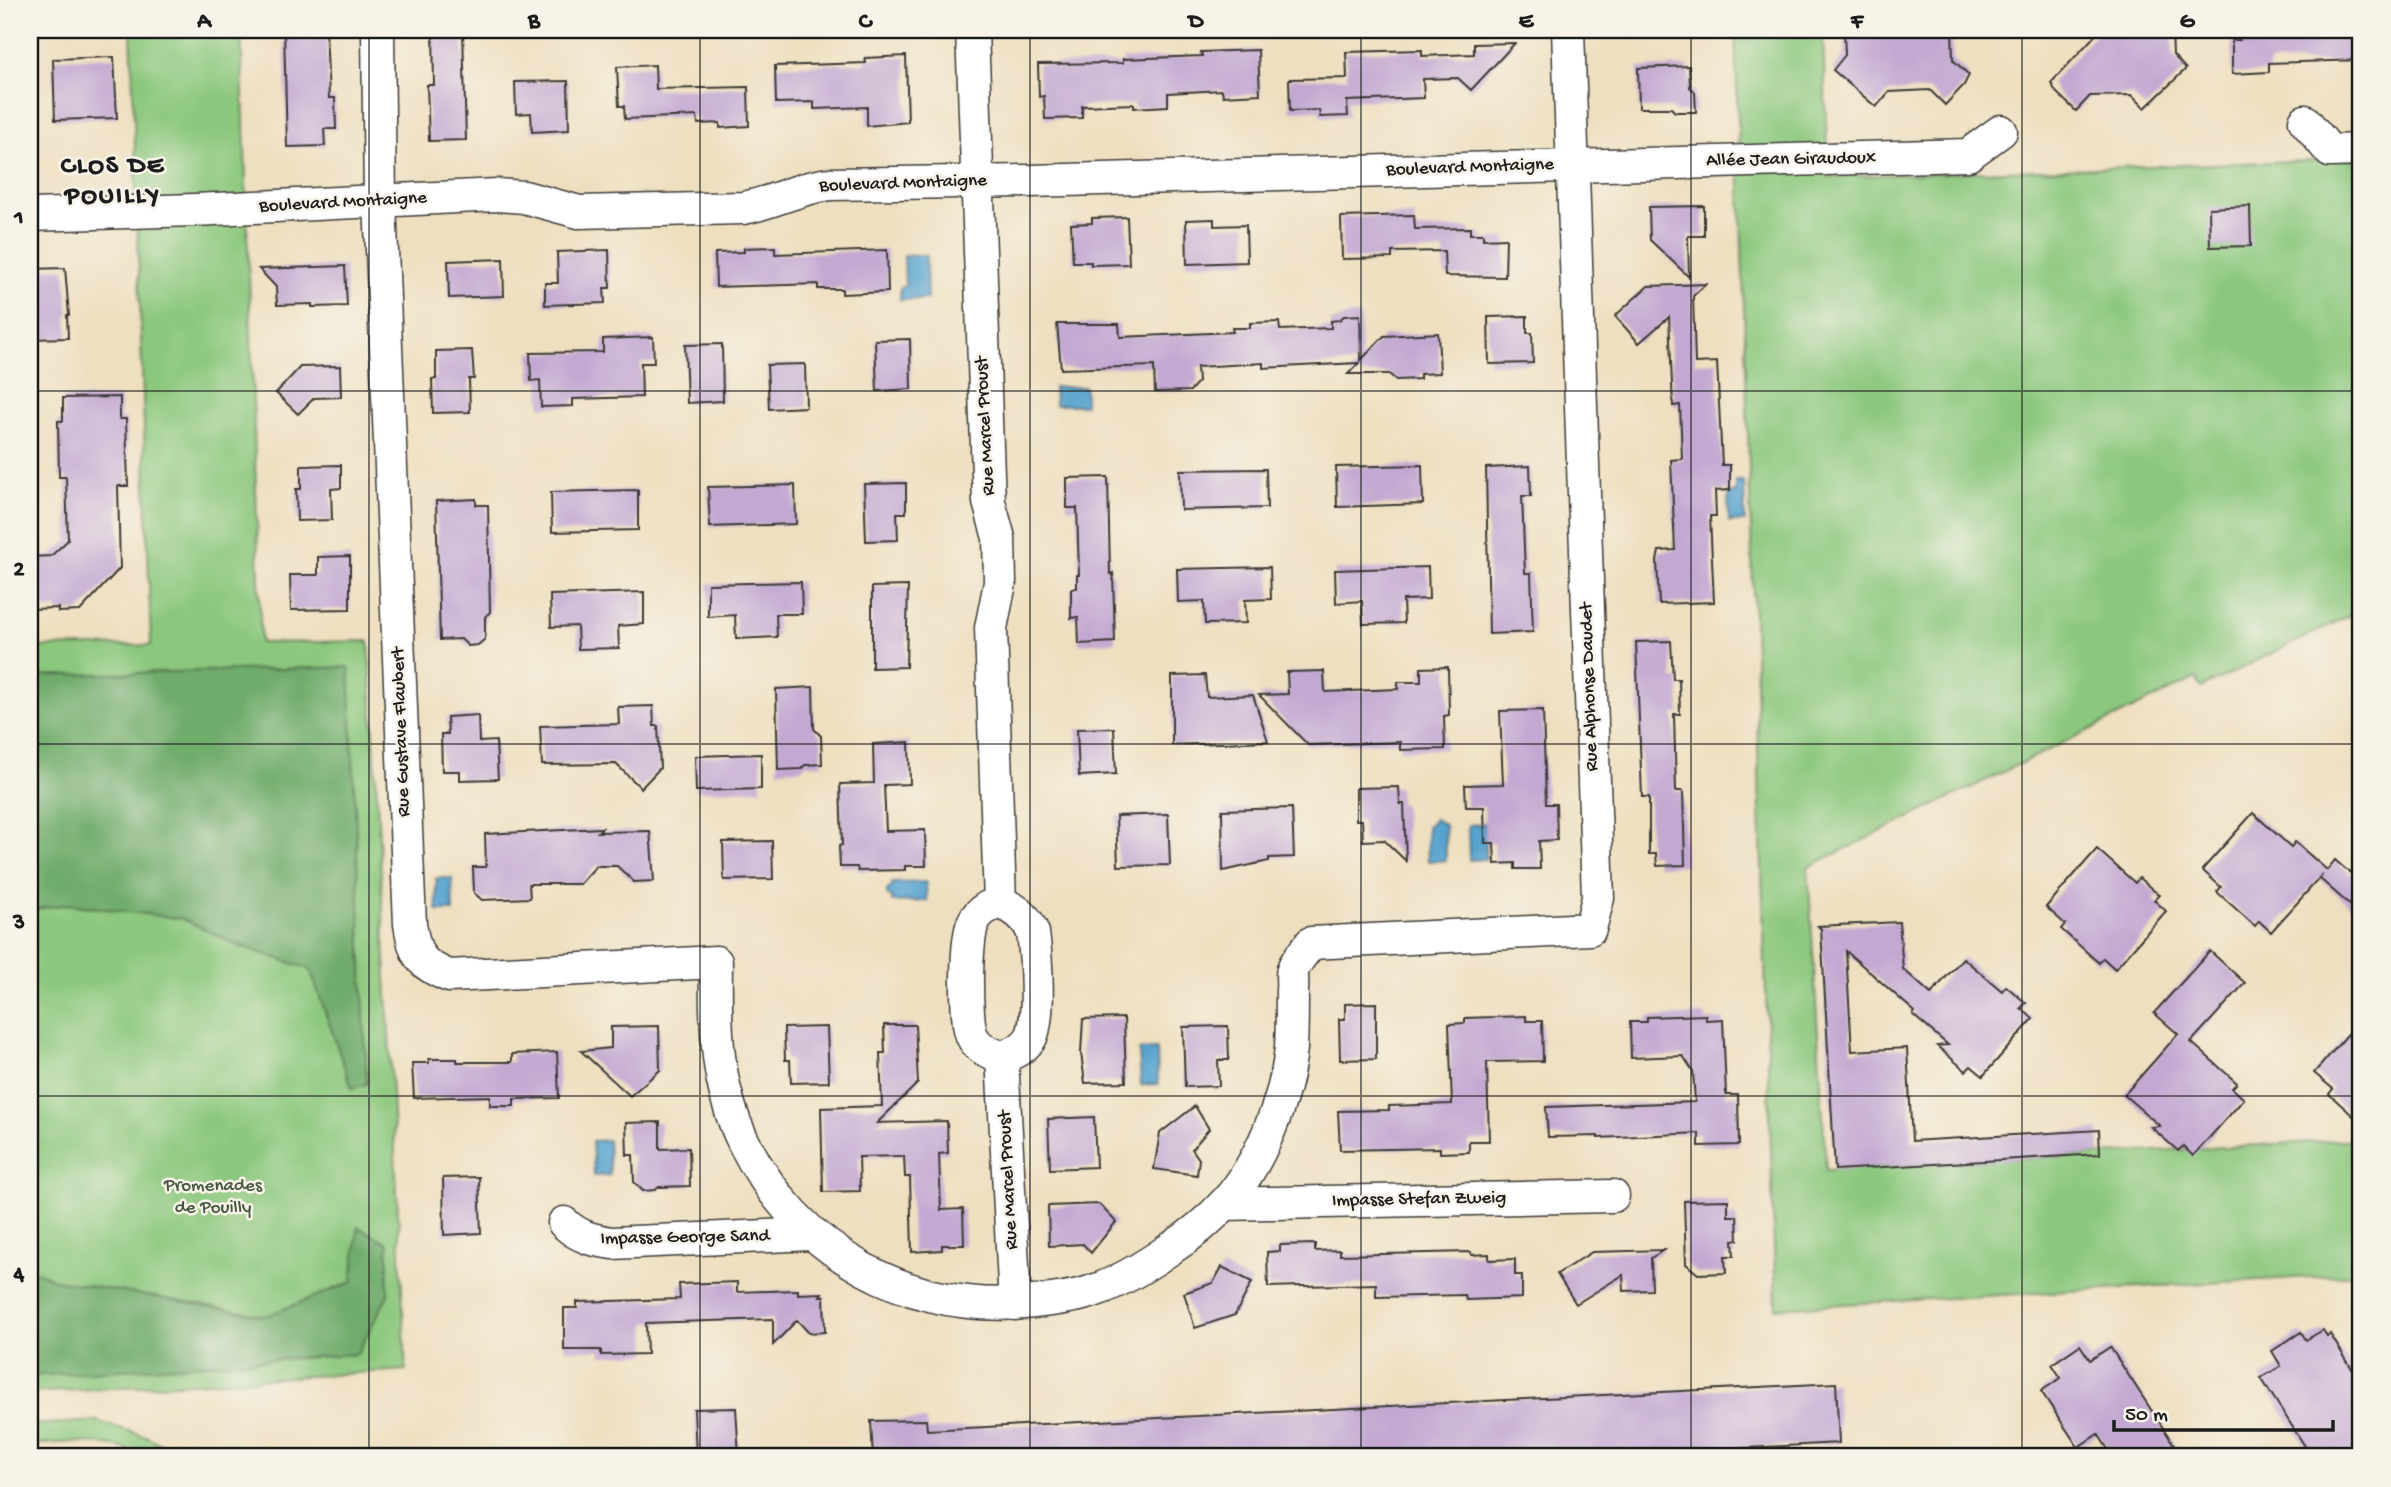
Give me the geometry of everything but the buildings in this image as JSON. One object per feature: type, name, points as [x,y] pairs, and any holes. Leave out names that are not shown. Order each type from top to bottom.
[{"type":"street","name":"Rue Gustave Flaubert","points":[[378,30],[380,202],[413,945],[419,958],[431,969],[449,976],[716,962],[715,1033],[724,1089],[743,1142],[775,1195],[812,1234]]},
{"type":"street","name":"Rue Marcel Proust","points":[[972,30],[989,502],[999,538],[1000,583],[991,628],[1000,903]]},
{"type":"street","points":[[1568,30],[1573,165]]},
{"type":"street","points":[[2305,121],[2330,151],[2361,150]]},
{"type":"street","name":"Allée Jean Giraudoux","points":[[1573,165],[1968,155],[2001,131]]},
{"type":"street","name":"Boulevard Montaigne","points":[[30,215],[513,195],[579,212],[743,208],[820,185],[1573,165]]},
{"type":"street","name":"Rue Alphonse Daudet","points":[[1225,1204],[1247,1177],[1280,1100],[1290,1050],[1293,969],[1311,943],[1590,929],[1598,898],[1573,165]]},
{"type":"street","points":[[1000,903],[1016,909],[1028,922],[1033,933],[1036,1019],[1031,1038],[1023,1048],[1002,1057],[981,1047],[970,1031],[968,956],[969,934],[975,919],[988,907],[1000,903]]},
{"type":"street","name":"Rue Marcel Proust","points":[[1002,1057],[1015,1304]]},
{"type":"street","name":"Impasse Stefan Zweig","points":[[1225,1204],[1613,1196]]},
{"type":"street","points":[[812,1234],[859,1268],[910,1290],[964,1303],[1015,1304],[1053,1300],[1096,1290],[1144,1267],[1190,1236],[1225,1204]]},
{"type":"street","name":"Impasse George Sand","points":[[564,1223],[576,1234],[612,1242],[812,1234]]},
{"type":"green space","name":"Promenades de Pouilly","points":[[131,30],[241,30],[261,643],[369,641],[406,1370],[30,1393],[30,647],[151,645]]},
{"type":"green space","points":[[1735,30],[1823,30],[1828,177],[2361,159],[2361,610],[2201,688],[2196,678],[1808,867],[1826,1170],[2361,1139],[2361,1274],[1776,1308]]},
{"type":"green space","points":[[349,667],[367,1084],[352,1088],[310,969],[237,945],[183,919],[68,904],[30,910],[30,676]]},
{"type":"green space","points":[[358,1227],[388,1243],[388,1295],[357,1354],[30,1376],[30,1269],[55,1280],[266,1316],[352,1282]]},
{"type":"green space","points":[[97,1421],[148,1437],[182,1457],[141,1457],[123,1448],[101,1444],[73,1442],[30,1445],[30,1425]]},
{"type":"water","points":[[926,255],[927,299],[900,300],[900,288],[905,285],[904,256]]},
{"type":"water","points":[[1054,387],[1085,387],[1085,405],[1055,405]]},
{"type":"water","points":[[1736,481],[1744,481],[1745,521],[1729,522],[1728,493],[1736,493]]},
{"type":"water","points":[[1435,819],[1445,825],[1446,861],[1428,861],[1427,826]]},
{"type":"water","points":[[1485,824],[1486,859],[1469,860],[1468,825]]},
{"type":"water","points":[[436,878],[452,878],[453,911],[437,911]]},
{"type":"water","points":[[926,882],[927,901],[892,902],[892,898],[887,895],[892,883]]},
{"type":"water","points":[[1157,1049],[1158,1084],[1141,1085],[1139,1050]]},
{"type":"water","points":[[608,1140],[610,1175],[594,1176],[592,1141]]},
{"type":"district","name":"CLOS DE POUILLY","points":[[113,182]]}]
